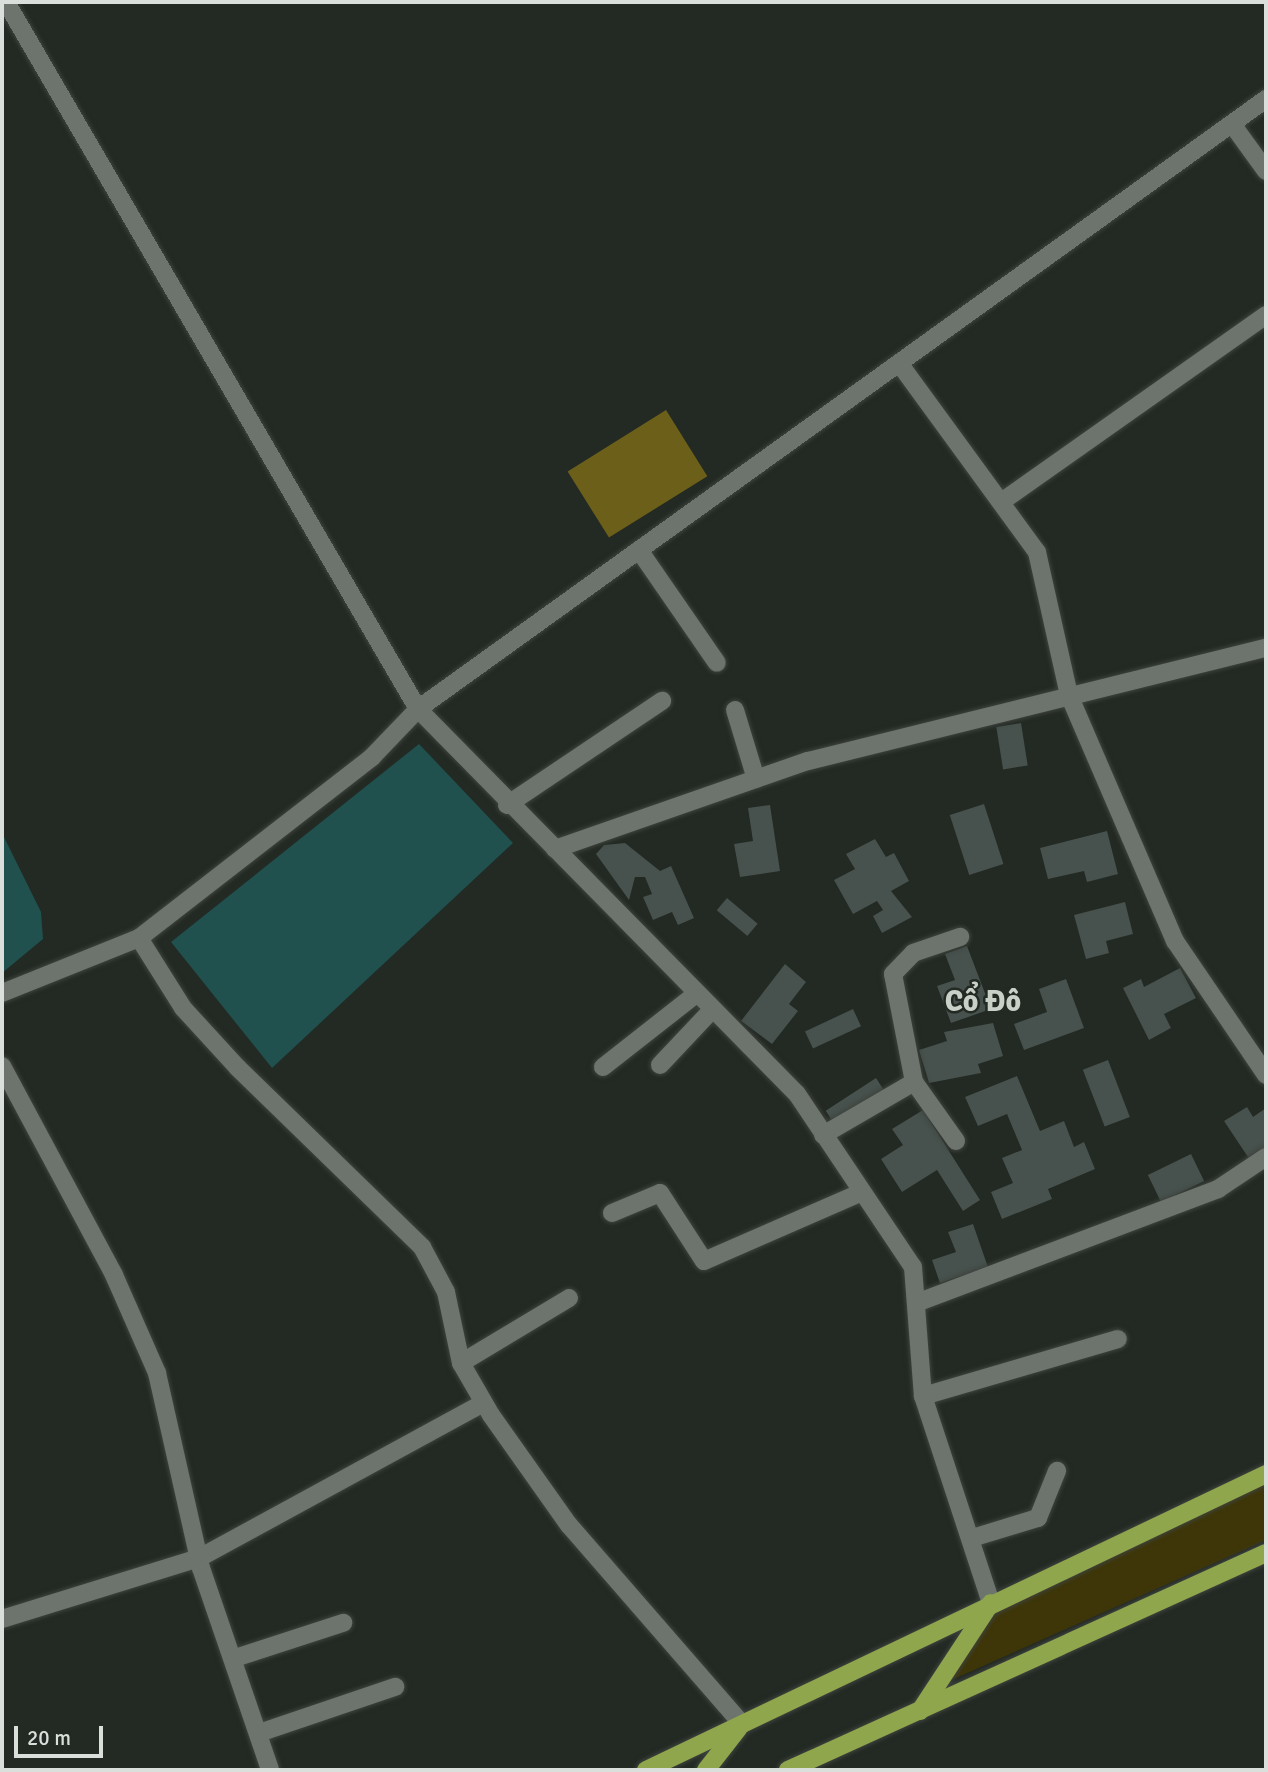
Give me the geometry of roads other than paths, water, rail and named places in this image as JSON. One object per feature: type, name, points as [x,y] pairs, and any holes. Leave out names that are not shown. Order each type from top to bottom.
[{"type":"main road","points":[[646,1770],[1266,1474]]},
{"type":"main road","points":[[788,1770],[1266,1553]]},
{"type":"main road","points":[[920,1711],[991,1603]]},
{"type":"main road","points":[[706,1770],[742,1724]]},
{"type":"street","points":[[6,2],[418,709],[507,805],[555,849],[696,994],[710,1012],[797,1094],[913,1267],[919,1302],[923,1396],[972,1538],[991,1603]]},
{"type":"street","points":[[2,993],[139,938],[372,757],[418,709],[1266,99]]},
{"type":"street","points":[[1232,124],[1266,171]]},
{"type":"street","points":[[1003,500],[1266,315]]},
{"type":"street","points":[[899,363],[1003,500],[1037,552],[1069,695],[1175,941],[1266,1075]]},
{"type":"street","points":[[639,550],[718,663]]},
{"type":"street","points":[[555,849],[756,779],[1069,695],[1266,648]]},
{"type":"street","points":[[507,805],[662,701]]},
{"type":"street","points":[[735,710],[756,779]]},
{"type":"street","points":[[956,1141],[914,1082],[892,974],[913,953],[960,937]]},
{"type":"street","points":[[139,938],[183,1007],[238,1068],[422,1247],[446,1292],[461,1363],[483,1403],[569,1525],[742,1724]]},
{"type":"street","points":[[603,1067],[696,994]]},
{"type":"street","points":[[660,1065],[710,1012]]},
{"type":"street","points":[[2,1066],[114,1275],[157,1373],[199,1558],[235,1658],[270,1770]]},
{"type":"street","points":[[823,1135],[914,1082]]},
{"type":"street","points":[[919,1302],[1218,1189],[1266,1157]]},
{"type":"street","points":[[612,1213],[660,1193],[704,1261],[862,1192]]},
{"type":"street","points":[[461,1363],[569,1298]]},
{"type":"street","points":[[923,1396],[1118,1339]]},
{"type":"street","points":[[2,1619],[199,1558],[483,1403]]},
{"type":"street","points":[[972,1538],[1038,1518],[1057,1471]]},
{"type":"street","points":[[235,1658],[343,1623]]},
{"type":"street","points":[[259,1733],[395,1687]]},
{"type":"water","points":[[419,744],[513,843],[272,1068],[171,942]]},
{"type":"water","points":[[2,833],[41,912],[43,939],[2,973]]},
{"type":"district","name":"Cổ Đô","points":[[983,1002]]}]
